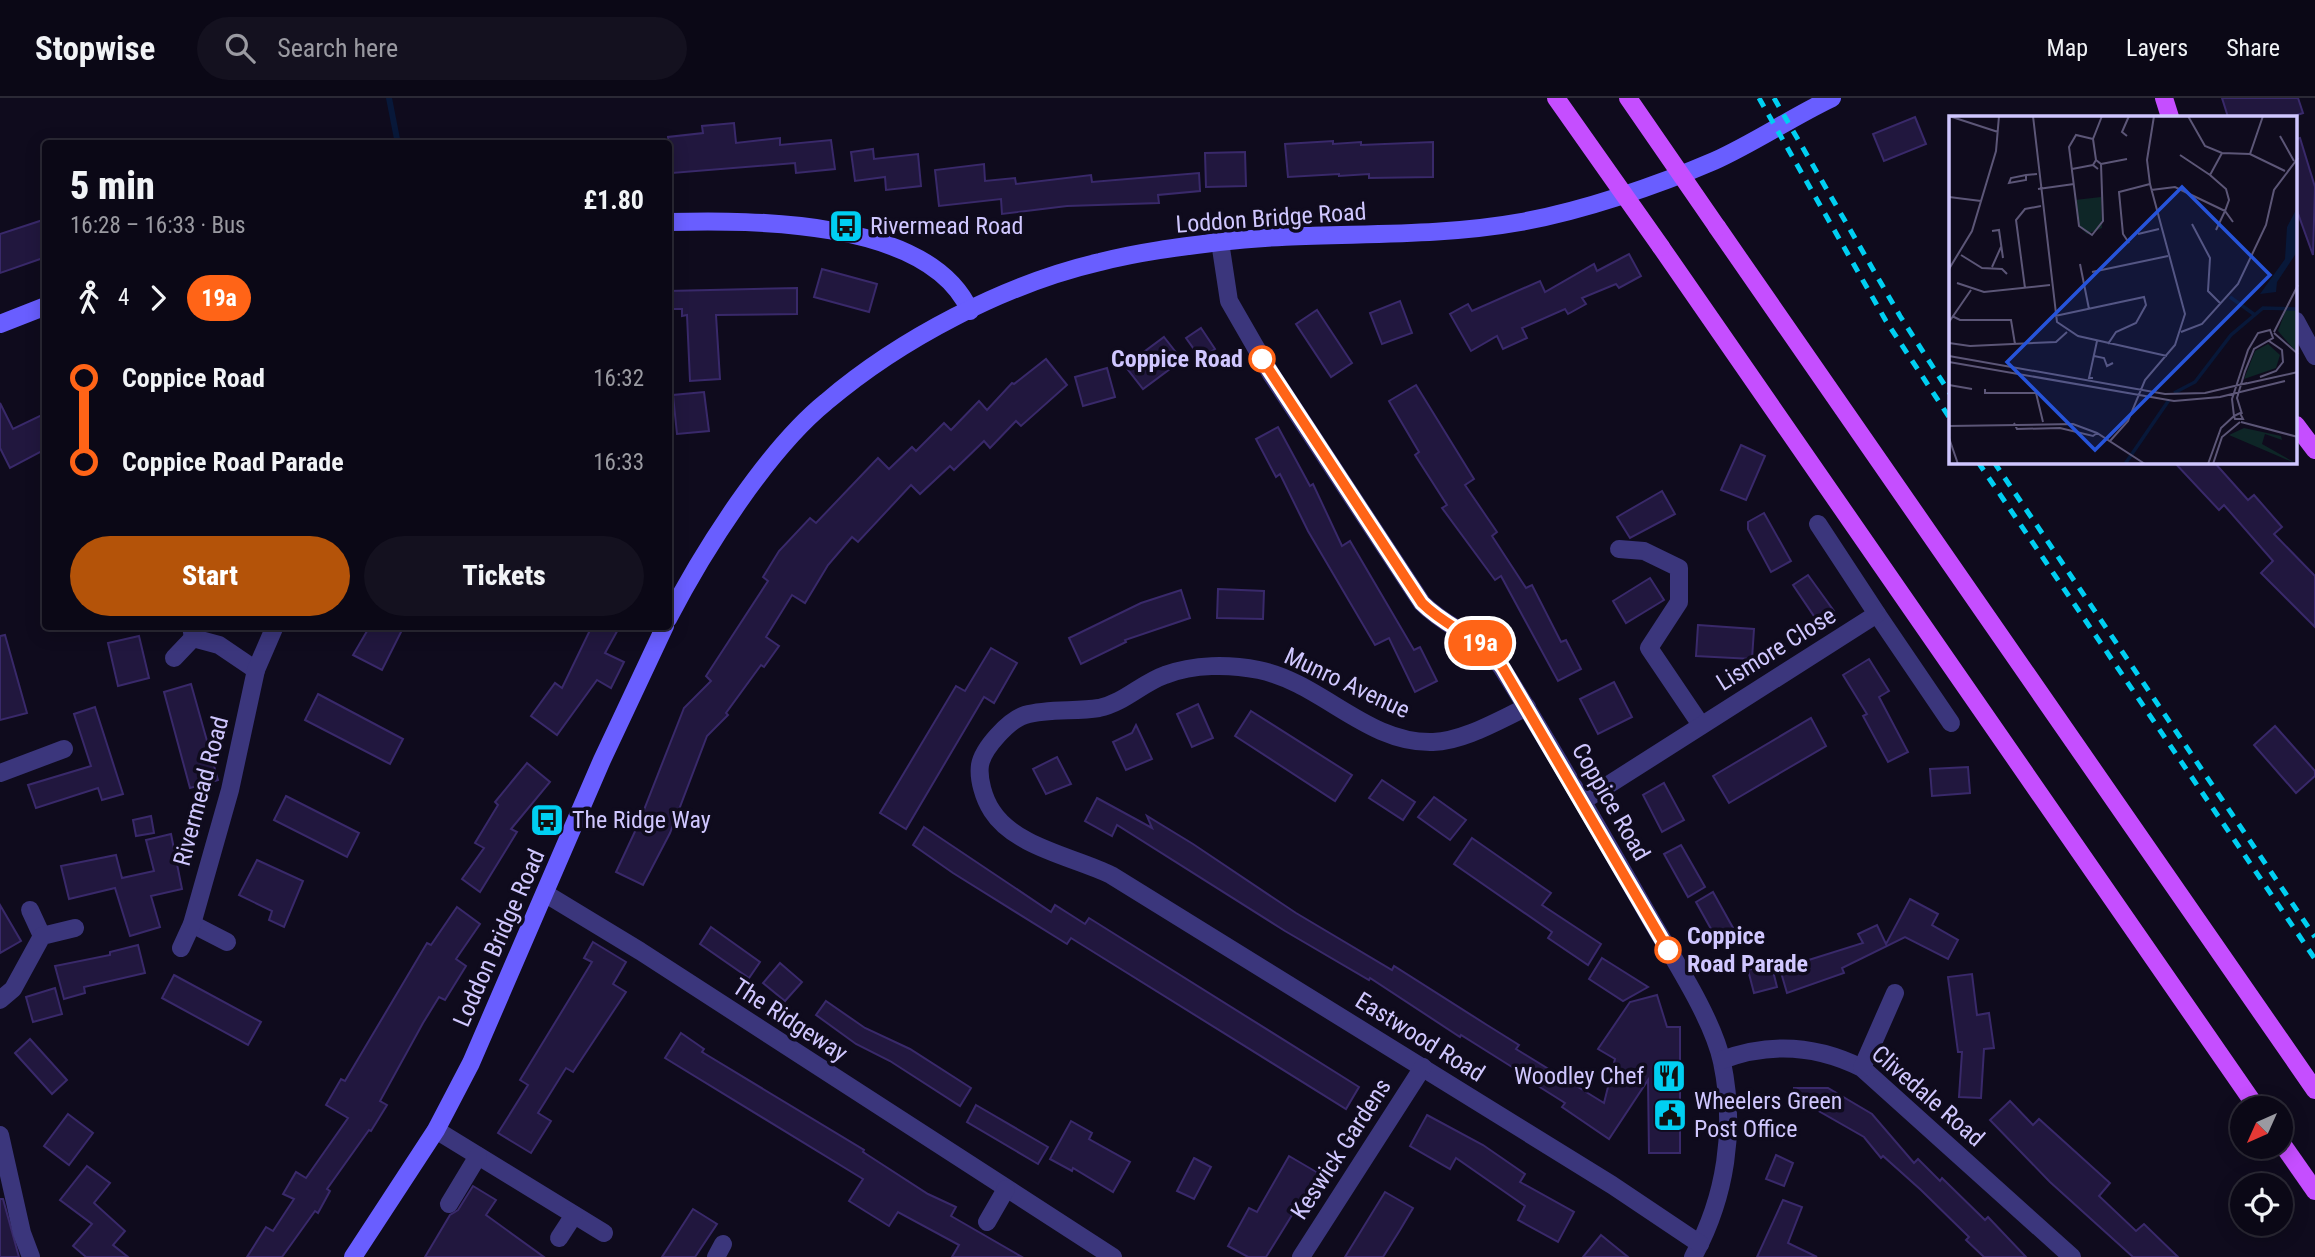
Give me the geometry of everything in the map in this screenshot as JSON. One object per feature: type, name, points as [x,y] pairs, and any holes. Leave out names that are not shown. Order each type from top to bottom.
[{"type":"main road","points":[[1556,98],[2249,1096]]},
{"type":"main road","points":[[1628,98],[2315,1090]]},
{"type":"main road","points":[[2164,98],[2169,116]]},
{"type":"main road","points":[[2298,428],[2315,450]]},
{"type":"main road","points":[[2293,1159],[2315,1191]]},
{"type":"street","name":"Loddon Bridge Road","points":[[672,612],[699,561],[769,463],[824,403],[885,358],[941,324],[1035,282],[1098,262],[1220,242],[1462,230],[1561,214],[1714,161],[1832,98]]},
{"type":"street","points":[[672,222],[775,223],[813,228],[913,253],[954,285],[970,311]]},
{"type":"street","name":"Coppice Road","points":[[1220,242],[1229,301],[1271,374],[1422,603],[1436,616],[1489,649],[1527,707],[1675,961],[1722,1060],[1728,1140],[1726,1169],[1713,1217],[1697,1250]]},
{"type":"street","points":[[0,324],[42,308]]},
{"type":"street","points":[[2298,325],[2315,356]]},
{"type":"street","name":"Lismore Close","points":[[1818,524],[1951,723]]},
{"type":"street","name":"Lismore Close","points":[[1619,549],[1644,551],[1679,568],[1679,602],[1649,648],[1701,725]]},
{"type":"street","name":"Lismore Close","points":[[1583,801],[1877,614]]},
{"type":"street","name":"Rivermead Road","points":[[181,948],[192,924],[230,790],[256,670],[273,630]]},
{"type":"street","name":"Loddon Bridge Road","points":[[353,1257],[436,1130],[471,1063],[602,760],[663,630]]},
{"type":"street","points":[[174,659],[192,633],[219,645],[256,670]]},
{"type":"street","name":"Munro Avenue","points":[[1111,875],[1030,842],[1003,824],[988,806],[983,793],[980,764],[998,738],[1022,716],[1098,708],[1120,701],[1165,675],[1208,666],[1241,667],[1280,676],[1323,696],[1378,730],[1398,738],[1434,742],[1483,727],[1527,707]]},
{"type":"street","points":[[0,772],[64,750]]},
{"type":"street","name":"Eastwood Road","points":[[1111,875],[1423,1067],[1697,1250]]},
{"type":"street","name":"The Ridgeway","points":[[546,894],[640,951],[1113,1257]]},
{"type":"street","points":[[30,910],[42,936]]},
{"type":"street","points":[[192,924],[227,942]]},
{"type":"street","points":[[0,1000],[13,989],[42,936],[75,928]]},
{"type":"street","points":[[1862,1068],[1895,993]]},
{"type":"street","name":"Clivedale Road","points":[[1722,1060],[1784,1046],[1843,1059],[1862,1068],[2071,1257]]},
{"type":"street","name":"Keswick Gardens","points":[[1301,1257],[1423,1067]]},
{"type":"street","points":[[436,1130],[604,1233]]},
{"type":"street","points":[[0,1135],[22,1233],[31,1257]]},
{"type":"street","points":[[449,1204],[478,1156]]},
{"type":"street","points":[[987,1222],[1006,1189]]},
{"type":"street","points":[[559,1238],[574,1215]]},
{"type":"building","points":[[2222,98],[2298,98],[2303,113],[2294,116],[2228,116]]},
{"type":"building","points":[[1915,117],[1926,144],[1884,161],[1873,134]]},
{"type":"building","points":[[734,123],[736,143],[780,138],[780,145],[831,140],[835,169],[796,173],[795,163],[672,173],[672,140],[668,140],[668,137],[703,133],[702,126]]},
{"type":"building","points":[[2298,138],[2315,187],[2313,255],[2298,214]]},
{"type":"building","points":[[1333,141],[1333,144],[1361,142],[1361,145],[1433,142],[1433,177],[1369,178],[1369,174],[1339,174],[1288,177],[1285,144]]},
{"type":"building","points":[[873,149],[874,159],[918,154],[921,186],[886,190],[885,177],[855,181],[851,152]]},
{"type":"building","points":[[1245,152],[1246,186],[1206,187],[1205,153]]},
{"type":"building","points":[[984,164],[985,181],[1015,178],[1016,184],[1091,175],[1092,182],[1199,173],[1200,191],[1158,195],[1159,203],[1067,206],[1002,214],[1001,199],[939,206],[935,170]]},
{"type":"building","points":[[42,220],[42,258],[0,273],[0,234]]},
{"type":"building","points":[[1629,254],[1641,276],[1619,288],[1616,284],[1582,298],[1586,304],[1568,314],[1565,309],[1522,328],[1527,338],[1503,349],[1497,336],[1471,351],[1450,314],[1468,304],[1472,311],[1540,281],[1545,292],[1594,264],[1597,271]]},
{"type":"building","points":[[822,269],[877,284],[869,312],[814,297]]},
{"type":"building","points":[[797,288],[797,314],[716,315],[720,379],[690,381],[687,315],[682,316],[682,309],[672,309],[672,291]]},
{"type":"building","points":[[1400,301],[1412,333],[1382,344],[1370,313]]},
{"type":"building","points":[[1317,310],[1352,363],[1331,377],[1296,324]]},
{"type":"building","points":[[1201,328],[1215,349],[1201,359],[1186,338]]},
{"type":"building","points":[[1164,337],[1182,360],[1143,389],[1125,366]]},
{"type":"building","points":[[1046,359],[1067,385],[1021,426],[1016,421],[990,448],[984,441],[954,470],[950,466],[920,494],[911,485],[858,542],[852,537],[828,565],[805,603],[792,595],[766,637],[779,646],[764,667],[761,665],[726,713],[728,715],[707,736],[670,833],[643,885],[616,872],[638,825],[684,708],[711,681],[706,676],[768,581],[763,577],[779,551],[810,518],[816,523],[878,458],[889,469],[912,447],[916,451],[944,423],[951,430],[979,401],[987,410],[1012,383]]},
{"type":"building","points":[[1107,368],[1115,397],[1083,406],[1075,377]]},
{"type":"building","points":[[1416,385],[1474,479],[1465,485],[1497,532],[1492,536],[1526,588],[1532,585],[1561,642],[1566,640],[1581,669],[1558,681],[1501,576],[1495,580],[1442,508],[1447,505],[1415,455],[1419,452],[1389,401]]},
{"type":"building","points":[[704,392],[709,431],[677,434],[673,395]]},
{"type":"building","points":[[0,403],[13,429],[42,415],[42,451],[10,468],[0,448]]},
{"type":"building","points":[[1278,427],[1310,486],[1313,484],[1342,546],[1350,541],[1414,650],[1420,647],[1437,681],[1415,692],[1389,638],[1375,645],[1308,531],[1280,474],[1276,477],[1256,439]]},
{"type":"building","points":[[1741,445],[1765,456],[1746,500],[1721,490]]},
{"type":"building","points":[[2176,464],[2216,464],[2248,500],[2254,495],[2282,527],[2274,534],[2315,576],[2315,627],[2261,573],[2273,561],[2224,505],[2219,510]]},
{"type":"building","points":[[1662,491],[1675,514],[1630,538],[1617,517]]},
{"type":"building","points":[[1764,513],[1791,561],[1771,572],[1748,529],[1748,522]]},
{"type":"building","points":[[1808,575],[1834,611],[1818,622],[1793,585]]},
{"type":"building","points":[[1650,578],[1664,600],[1626,623],[1613,601]]},
{"type":"building","points":[[1218,589],[1264,591],[1263,619],[1217,618]]},
{"type":"building","points":[[1181,590],[1190,618],[1125,640],[1126,642],[1081,664],[1069,638],[1141,603]]},
{"type":"building","points":[[1698,625],[1754,629],[1752,659],[1696,656]]},
{"type":"building","points":[[368,630],[402,630],[382,670],[353,655]]},
{"type":"building","points":[[590,630],[618,630],[605,653],[624,662],[611,688],[597,680],[557,735],[531,716],[555,683],[562,688]]},
{"type":"building","points":[[5,635],[27,713],[0,720],[0,636]]},
{"type":"building","points":[[139,636],[149,678],[118,686],[108,643]]},
{"type":"building","points":[[991,648],[1017,663],[994,703],[984,697],[906,829],[880,813],[956,686],[965,691]]},
{"type":"building","points":[[1869,659],[1889,691],[1879,697],[1908,752],[1888,762],[1863,716],[1867,714],[1843,675]]},
{"type":"building","points":[[1614,682],[1632,717],[1598,734],[1580,699]]},
{"type":"building","points":[[191,684],[218,780],[190,788],[164,692]]},
{"type":"building","points":[[318,694],[403,739],[390,764],[305,720]]},
{"type":"building","points":[[1198,704],[1213,738],[1192,747],[1177,714]]},
{"type":"building","points":[[95,707],[123,794],[102,800],[98,788],[36,808],[28,785],[91,766],[74,714]]},
{"type":"building","points":[[1251,711],[1352,775],[1335,801],[1235,736]]},
{"type":"building","points":[[1811,718],[1826,746],[1729,803],[1713,776]]},
{"type":"building","points":[[1136,725],[1152,759],[1126,770],[1113,742],[1132,733]]},
{"type":"building","points":[[2275,726],[2315,771],[2315,776],[2296,793],[2254,745]]},
{"type":"building","points":[[1057,757],[1071,784],[1046,794],[1033,769]]},
{"type":"building","points":[[527,763],[550,782],[511,829],[517,832],[480,892],[462,879],[484,848],[475,843],[498,805],[495,802]]},
{"type":"building","points":[[1968,767],[1970,793],[1932,796],[1930,769]]},
{"type":"building","points":[[1382,780],[1415,802],[1403,820],[1369,798]]},
{"type":"building","points":[[1664,783],[1684,820],[1662,832],[1643,795]]},
{"type":"building","points":[[286,796],[359,833],[347,857],[274,820]]},
{"type":"building","points":[[1434,797],[1466,820],[1450,840],[1418,817]]},
{"type":"building","points":[[1097,798],[1152,828],[1147,816],[1296,913],[1392,970],[1394,966],[1519,1045],[1516,1049],[1604,1103],[1615,1059],[1598,1049],[1630,1002],[1657,995],[1667,1027],[1680,1027],[1680,1153],[1649,1153],[1648,1080],[1609,1139],[1562,1107],[1565,1103],[1519,1074],[1520,1072],[1461,1035],[1460,1037],[1370,978],[1369,980],[1285,931],[1117,825],[1112,836],[1085,821]]},
{"type":"building","points":[[151,816],[154,833],[136,836],[133,820]]},
{"type":"building","points":[[924,827],[1051,912],[1055,905],[1085,924],[1089,918],[1359,1087],[1346,1109],[1071,938],[1067,944],[953,873],[913,845]]},
{"type":"building","points":[[171,834],[182,889],[151,896],[160,927],[130,936],[115,888],[69,899],[61,866],[116,855],[122,878],[154,871],[146,840]]},
{"type":"building","points":[[1472,838],[1551,893],[1542,905],[1601,944],[1588,965],[1548,938],[1552,932],[1454,864]]},
{"type":"building","points":[[1681,845],[1705,887],[1688,897],[1664,854]]},
{"type":"building","points":[[257,860],[303,881],[284,927],[269,920],[272,911],[239,895]]},
{"type":"building","points":[[1713,892],[1737,935],[1720,945],[1696,902]]},
{"type":"building","points":[[1910,899],[1938,914],[1932,925],[1958,940],[1948,959],[1905,937],[1842,968],[1844,973],[1787,993],[1780,969],[1863,943],[1858,934],[1877,925],[1886,944]]},
{"type":"building","points":[[0,905],[21,941],[0,953]]},
{"type":"building","points":[[457,907],[480,924],[456,959],[466,966],[445,1000],[439,997],[423,1023],[380,1101],[387,1105],[327,1189],[330,1191],[318,1213],[315,1211],[282,1257],[247,1257],[266,1227],[273,1231],[294,1199],[283,1194],[296,1172],[306,1178],[348,1118],[326,1105],[341,1079],[345,1081],[427,943],[431,945]]},
{"type":"building","points":[[711,927],[760,962],[749,978],[700,944]]},
{"type":"building","points":[[593,942],[626,962],[613,984],[626,992],[573,1072],[566,1068],[538,1113],[551,1121],[531,1153],[498,1133],[528,1085],[520,1080],[592,962],[584,958]]},
{"type":"building","points":[[138,945],[145,973],[84,987],[85,993],[64,999],[55,966],[110,955],[110,952]]},
{"type":"building","points":[[1602,958],[1648,987],[1623,1001],[1589,979]]},
{"type":"building","points":[[780,963],[802,982],[785,1001],[763,983]]},
{"type":"building","points":[[1771,963],[1777,987],[1754,993],[1748,970]]},
{"type":"building","points":[[1972,974],[1977,1015],[1989,1013],[1994,1048],[1984,1049],[1981,1098],[1959,1097],[1962,1052],[1958,1052],[1948,977]]},
{"type":"building","points":[[174,975],[261,1022],[248,1045],[162,998]]},
{"type":"building","points":[[55,988],[62,1014],[33,1022],[26,997]]},
{"type":"building","points":[[826,1001],[865,1028],[910,1049],[971,1088],[960,1106],[890,1061],[856,1044],[816,1015]]},
{"type":"building","points":[[681,1033],[704,1049],[702,1052],[864,1150],[863,1152],[928,1194],[956,1207],[951,1216],[1022,1257],[952,1257],[959,1245],[898,1212],[889,1226],[849,1201],[863,1179],[665,1058]]},
{"type":"building","points":[[30,1039],[67,1080],[52,1094],[15,1053]]},
{"type":"building","points":[[1794,1088],[1828,1088],[1872,1114],[1914,1163],[1918,1159],[1940,1181],[1942,1178],[1985,1220],[1988,1217],[2026,1257],[1984,1257],[1966,1240],[1969,1237],[1921,1190],[1883,1156],[1881,1158],[1864,1137],[1815,1109],[1794,1109]]},
{"type":"building","points":[[2010,1101],[2033,1125],[2039,1119],[2110,1183],[2099,1196],[2136,1231],[2144,1224],[2178,1257],[2133,1257],[2050,1182],[1990,1120]]},
{"type":"building","points":[[976,1105],[1048,1147],[1038,1164],[967,1122]]},
{"type":"building","points":[[68,1114],[93,1133],[69,1165],[44,1146]]},
{"type":"building","points":[[1427,1115],[1483,1145],[1525,1174],[1520,1182],[1574,1212],[1558,1242],[1518,1220],[1525,1206],[1456,1158],[1450,1169],[1410,1146]]},
{"type":"building","points":[[1071,1121],[1092,1133],[1089,1139],[1130,1162],[1113,1192],[1073,1168],[1072,1171],[1050,1159]]},
{"type":"building","points":[[1776,1155],[1793,1163],[1784,1186],[1766,1179]]},
{"type":"building","points":[[1289,1156],[1318,1173],[1266,1257],[1248,1257],[1228,1246],[1249,1208],[1257,1212]]},
{"type":"building","points":[[1194,1158],[1211,1167],[1194,1199],[1177,1191]]},
{"type":"building","points":[[87,1166],[110,1183],[94,1203],[125,1231],[113,1245],[128,1257],[86,1257],[73,1246],[92,1224],[60,1200]]},
{"type":"building","points":[[473,1186],[496,1200],[486,1215],[544,1257],[425,1257],[450,1215],[458,1210]]},
{"type":"building","points":[[1385,1192],[1413,1208],[1400,1230],[1383,1257],[1345,1257]]},
{"type":"building","points":[[0,1199],[3,1199],[19,1257],[0,1257]]},
{"type":"building","points":[[1783,1200],[1802,1207],[1788,1243],[1817,1257],[1757,1257]]},
{"type":"building","points":[[693,1209],[717,1224],[695,1257],[662,1257]]},
{"type":"building","points":[[1601,1235],[1628,1257],[1583,1257]]},
{"type":"waterway","points":[[389,98],[397,140]]},
{"type":"railway","points":[[1759,98],[1886,321],[1949,417]]},
{"type":"railway","points":[[1774,98],[1900,316],[1949,392]]},
{"type":"railway","points":[[1979,464],[2315,959]]},
{"type":"railway","points":[[1995,464],[2315,937]]},
{"type":"bus line","name":"19a","points":[[1262,359],[1422,603],[1446,623],[1489,649],[1503,668],[1668,950]]},
{"type":"place","name":"Rivermead Road","points":[[846,226]]},
{"type":"place","name":"Coppice Road","points":[[1262,359]]},
{"type":"place","name":"The Ridge Way","points":[[547,820]]},
{"type":"place","name":"Coppice Road Parade","points":[[1668,950]]},
{"type":"place","name":"Woodley Chef","points":[[1669,1076]]},
{"type":"place","name":"Wheelers Green Post Office","points":[[1670,1115]]}]
